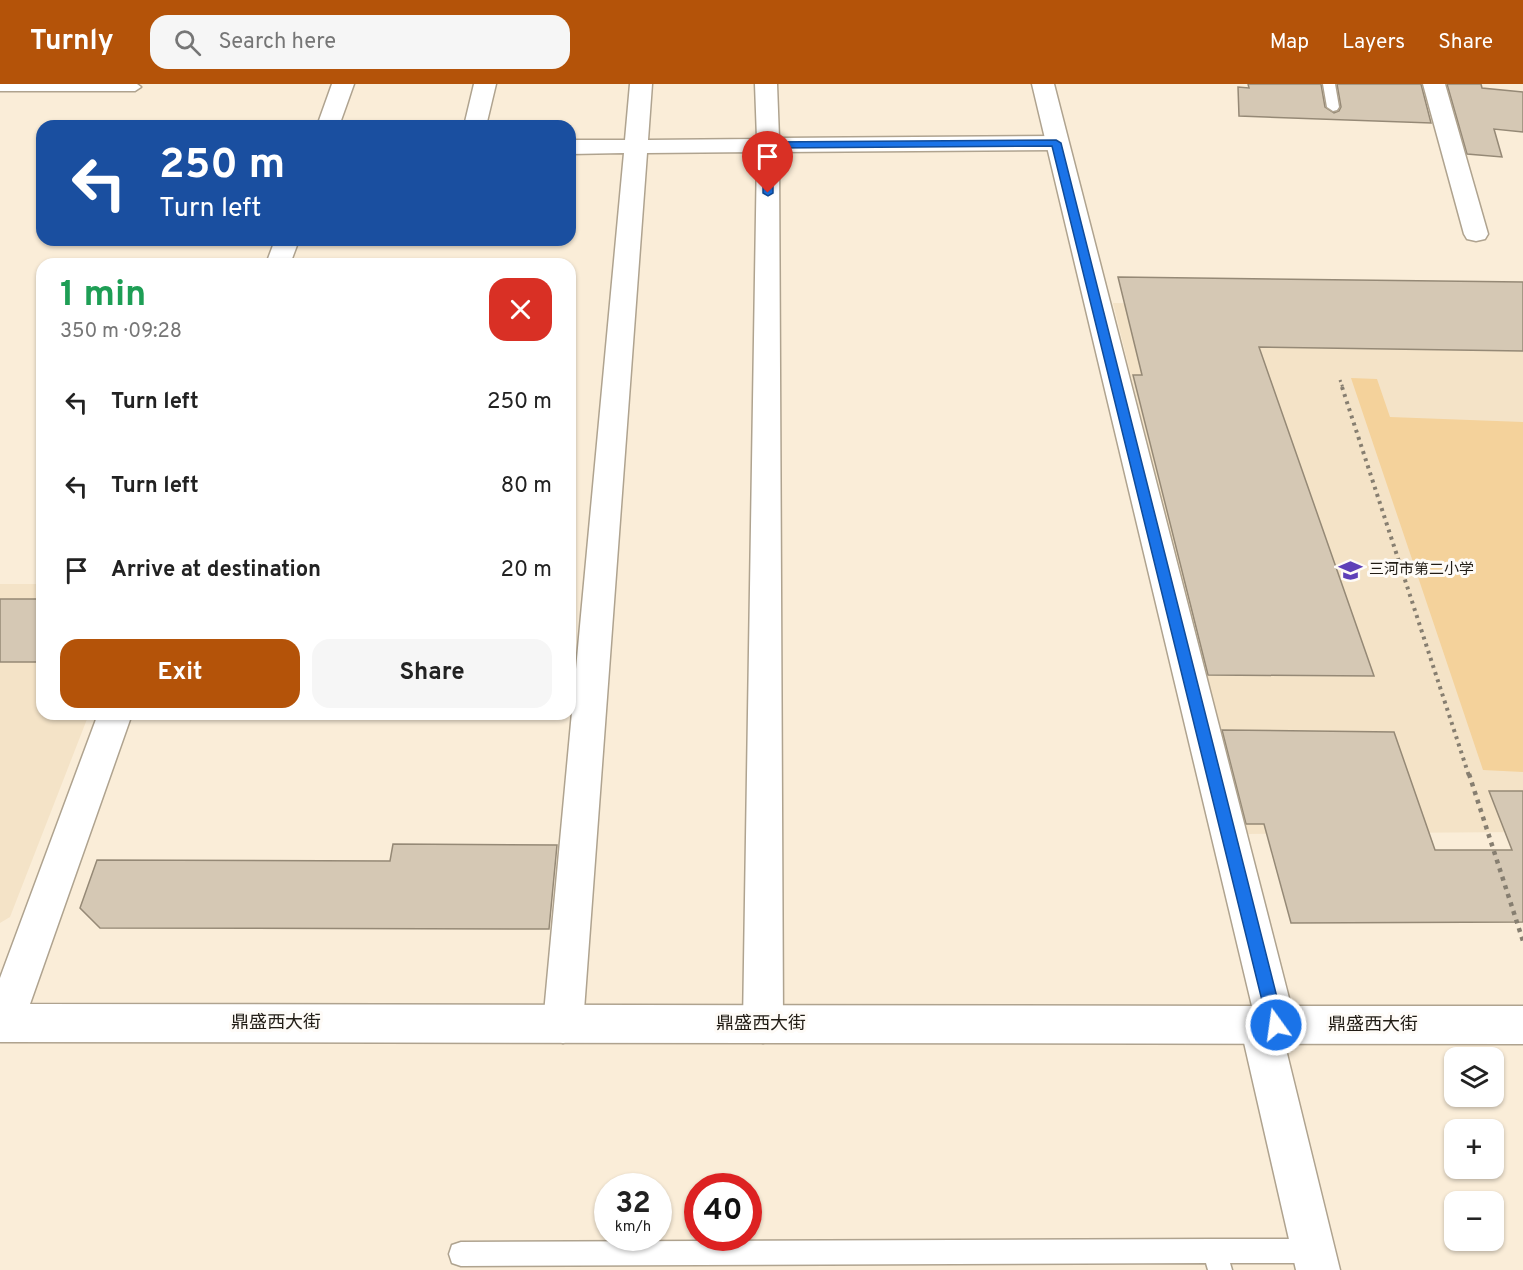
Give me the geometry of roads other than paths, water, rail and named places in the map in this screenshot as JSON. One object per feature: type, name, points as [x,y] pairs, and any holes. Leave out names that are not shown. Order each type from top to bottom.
[{"type":"street","points":[[330,120],[344,84]]},
{"type":"street","points":[[476,120],[485,84]]},
{"type":"street","points":[[563,1024],[641,84]]},
{"type":"street","points":[[763,1024],[768,145],[765,84]]},
{"type":"street","points":[[1043,84],[1268,1025],[1316,1260]]},
{"type":"street","points":[[1434,84],[1476,234]]},
{"type":"street","points":[[576,147],[1056,143]]},
{"type":"street","points":[[2,1023],[113,720]]},
{"type":"street","name":"鼎盛西大街","points":[[2,1023],[1523,1025]]},
{"type":"lane","points":[[1329,84],[1333,107]]},
{"type":"lane","points":[[0,87],[135,87]]},
{"type":"lane","points":[[461,1254],[1008,1261],[1316,1260]]},
{"type":"place","name":"三河市第二小学","points":[[1351,570]]}]
